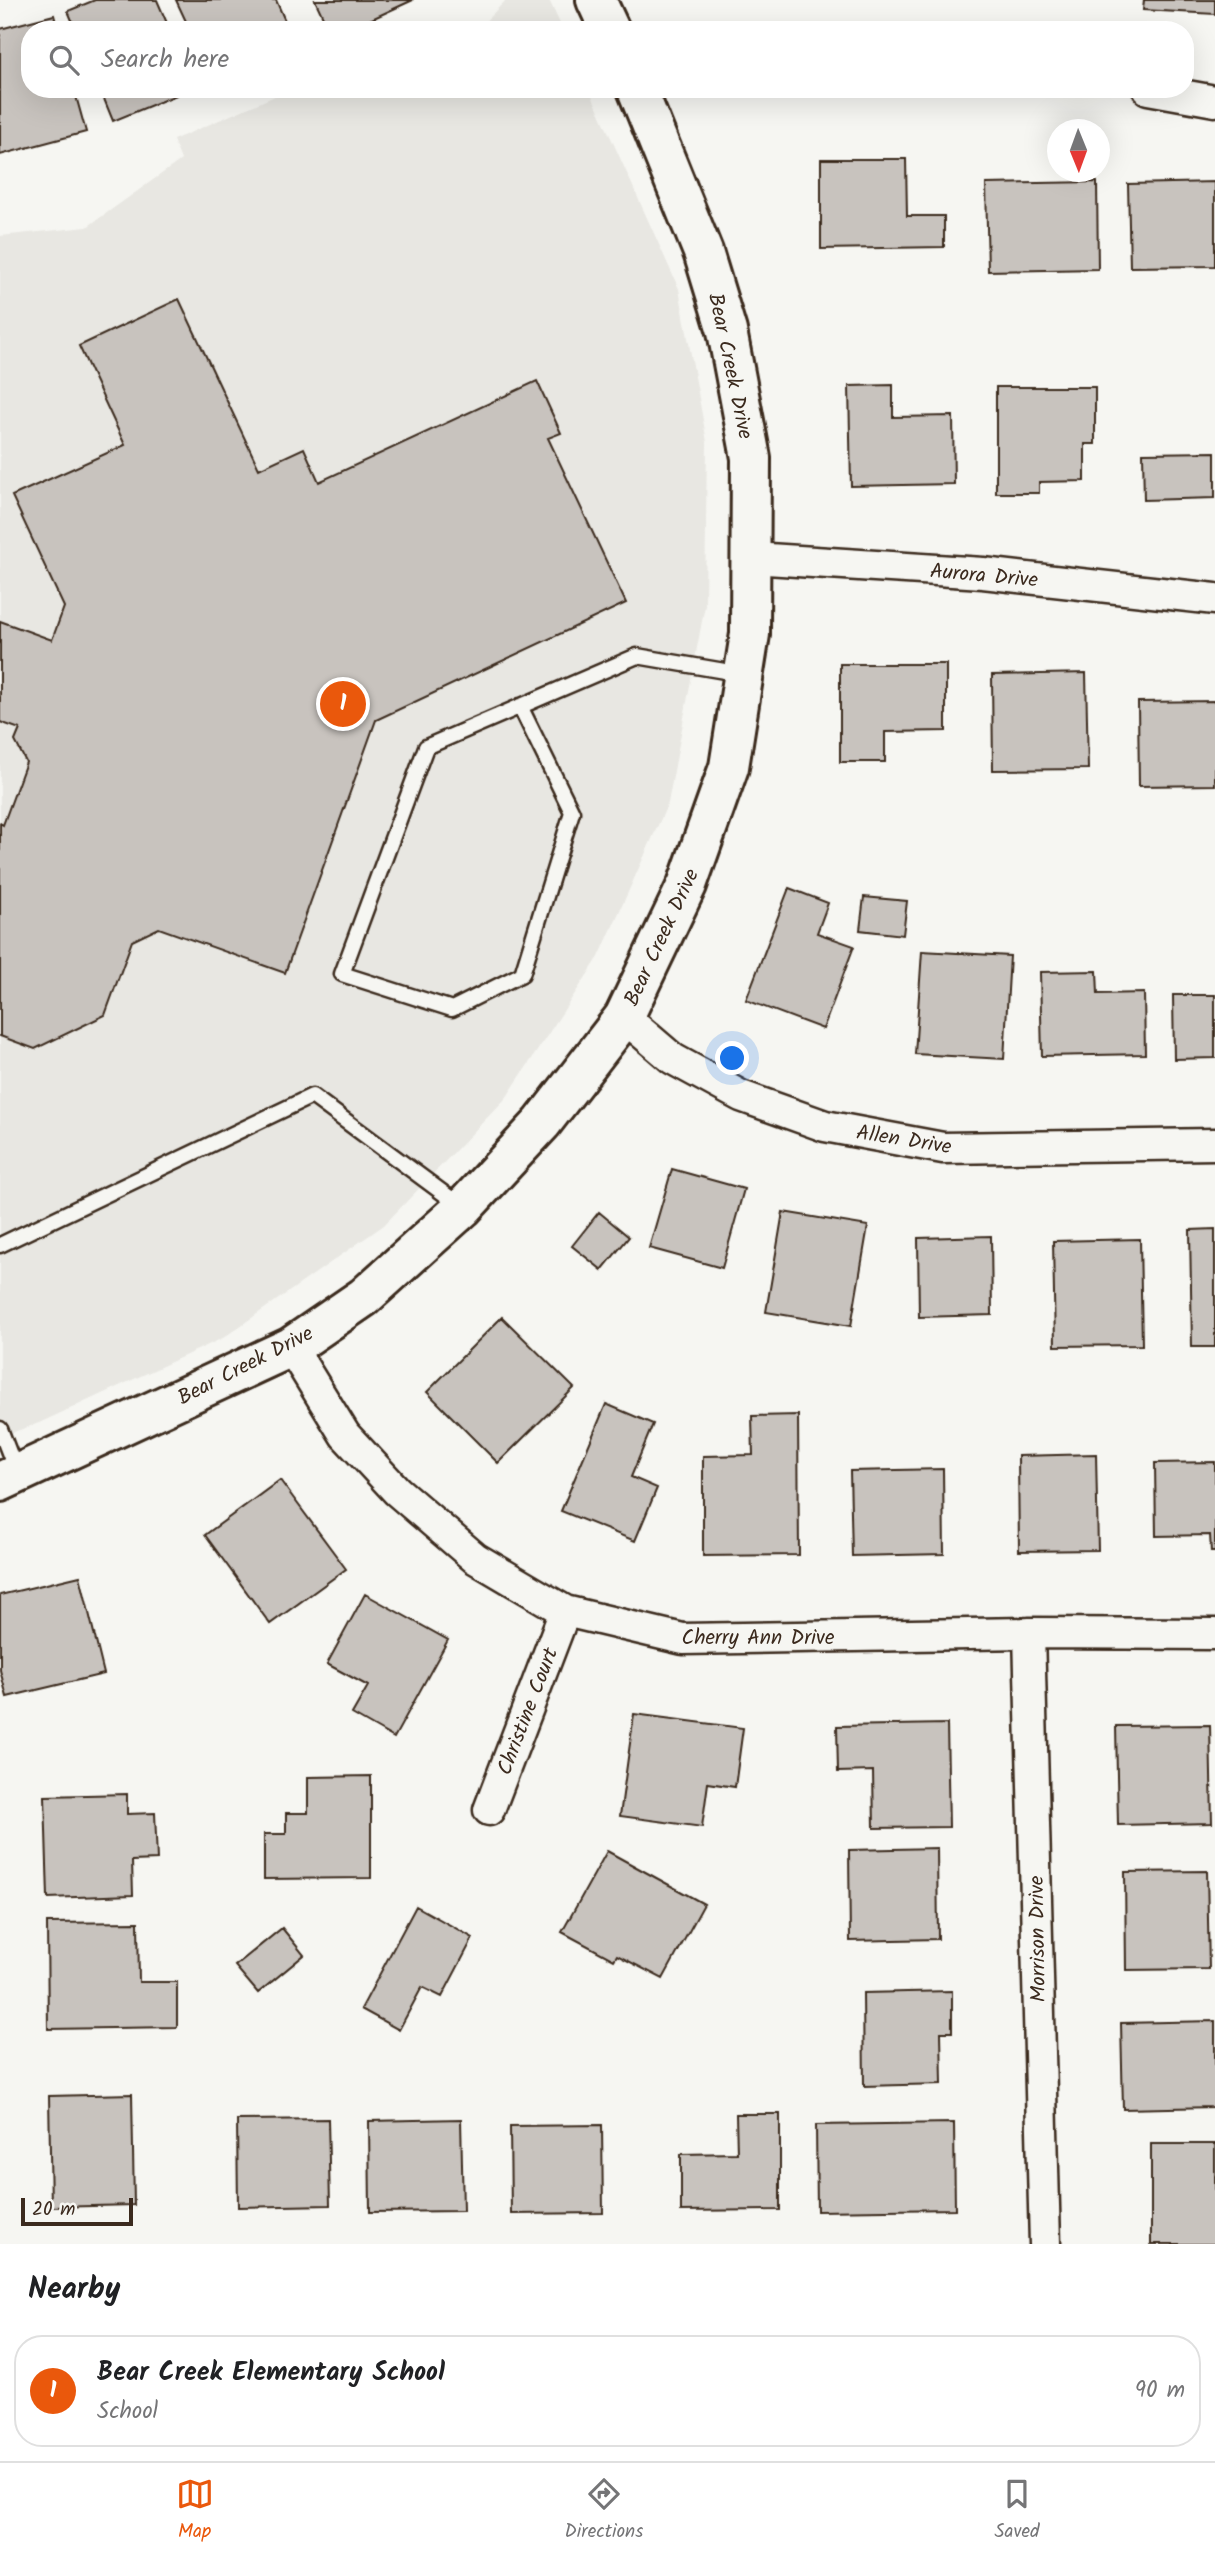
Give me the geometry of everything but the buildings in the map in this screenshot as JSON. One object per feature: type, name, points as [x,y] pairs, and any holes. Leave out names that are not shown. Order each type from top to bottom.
[{"type":"street","points":[[596,0],[606,21]]},
{"type":"street","points":[[1194,97],[1215,101]]},
{"type":"street","name":"Bear Creek Drive","points":[[9,1479],[291,1347],[364,1297],[463,1208],[541,1123],[624,1017],[687,886],[729,767],[750,634],[751,458],[727,331],[704,252],[642,98]]},
{"type":"street","name":"Aurora Drive","points":[[751,558],[983,573],[1215,599]]},
{"type":"street","name":"Allen Drive","points":[[624,1017],[673,1059],[730,1090],[825,1126],[943,1148],[1215,1144]]},
{"type":"street","name":"Cherry Ann Drive","points":[[291,1347],[345,1435],[397,1491],[475,1558],[565,1611],[683,1639],[1029,1633],[1215,1634]]},
{"type":"street","name":"Christine Court","points":[[489,1810],[565,1611]]},
{"type":"street","name":"Morrison Drive","points":[[1029,1633],[1045,2244]]},
{"type":"lane","points":[[520,706],[572,812],[522,974],[453,1009],[342,974],[426,747],[520,706],[636,656],[744,674]]},
{"type":"lane","points":[[0,1245],[312,1096],[463,1208]]},
{"type":"lane","points":[[0,1429],[9,1479]]},
{"type":"shaded area","points":[[506,0],[549,0],[559,21],[486,21]]},
{"type":"shaded area","points":[[270,98],[593,98],[679,289],[707,442],[705,605],[668,803],[599,957],[506,1098],[384,1225],[223,1338],[39,1423],[0,1437],[0,236],[87,227],[181,160],[173,140]]},
{"type":"place","name":"Bear Creek Elementary School","points":[[343,704]]}]
